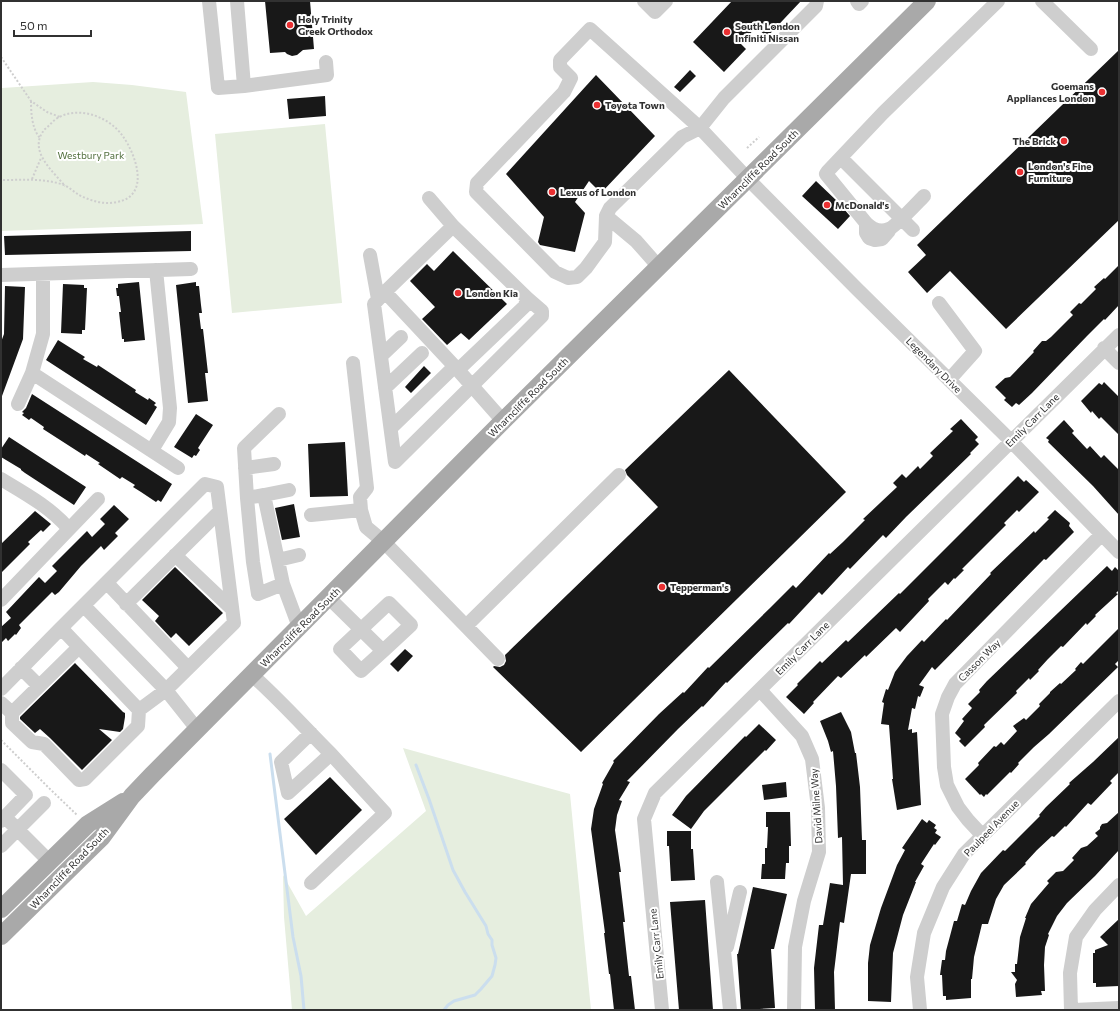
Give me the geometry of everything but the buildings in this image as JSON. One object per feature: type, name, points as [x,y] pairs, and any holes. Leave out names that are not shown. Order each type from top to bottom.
[{"type":"main road","name":"Wharncliffe Road South","points":[[1,936],[102,837],[132,796],[197,729],[329,598],[503,421],[927,1]]},
{"type":"main road","name":"Wharncliffe Road South","points":[[1,909],[88,824],[132,796]]},
{"type":"street","points":[[209,1],[218,88],[327,75],[326,62]]},
{"type":"street","points":[[237,1],[244,86]]},
{"type":"street","points":[[644,1],[655,12],[666,1]]},
{"type":"street","points":[[659,267],[636,241],[606,216],[610,208],[682,137],[700,128],[724,98],[816,6],[817,1]]},
{"type":"street","points":[[857,1],[859,4],[862,1]]},
{"type":"street","points":[[924,196],[890,229],[878,231],[871,228],[866,223],[826,174],[888,108],[998,1]]},
{"type":"street","points":[[1042,1],[1091,49]]},
{"type":"street","name":"Legendary Drive","points":[[606,216],[605,242],[586,268],[577,277],[568,278],[555,272],[476,192],[477,183],[564,92],[571,78],[560,67],[560,60],[590,29],[700,128],[748,179],[1011,441],[1119,552]]},
{"type":"street","points":[[841,158],[913,230]]},
{"type":"street","points":[[429,198],[453,226],[542,311],[542,316],[395,462],[374,304],[453,226]]},
{"type":"street","points":[[370,255],[382,296],[457,368],[503,421]]},
{"type":"street","points":[[1,275],[191,269]]},
{"type":"street","points":[[152,450],[169,422],[170,408],[156,270]]},
{"type":"street","points":[[18,404],[32,373],[43,334],[43,274]]},
{"type":"street","points":[[391,428],[525,306],[527,298]]},
{"type":"street","points":[[939,303],[975,351],[949,380]]},
{"type":"street","name":"Emily Carr Lane","points":[[662,1010],[644,819],[655,793],[1104,348],[1119,335]]},
{"type":"street","points":[[381,356],[401,337]]},
{"type":"street","points":[[1104,348],[1119,363]]},
{"type":"street","points":[[385,388],[422,353]]},
{"type":"street","points":[[353,363],[367,488],[360,497],[361,510],[366,527],[384,542],[498,659]]},
{"type":"street","points":[[32,373],[178,468]]},
{"type":"street","points":[[279,414],[244,448],[253,562],[258,594],[283,584]]},
{"type":"street","points":[[245,468],[274,464]]},
{"type":"street","points":[[466,626],[619,475]]},
{"type":"street","points":[[1,479],[44,505],[59,517],[69,529]]},
{"type":"street","points":[[1,689],[205,484],[217,487],[234,623],[166,690],[138,710]]},
{"type":"street","points":[[247,498],[289,490]]},
{"type":"street","points":[[264,495],[283,584],[299,627]]},
{"type":"street","points":[[1,600],[98,499]]},
{"type":"street","points":[[311,515],[361,510]]},
{"type":"street","points":[[126,604],[220,511]]},
{"type":"street","name":"Casson Way","points":[[982,835],[958,807],[947,784],[944,767],[942,714],[948,697],[955,684],[1101,535]]},
{"type":"street","points":[[175,555],[232,609]]},
{"type":"street","points":[[278,560],[299,555]]},
{"type":"street","points":[[107,583],[188,668]]},
{"type":"street","points":[[329,598],[383,651]]},
{"type":"street","points":[[389,603],[411,625],[383,651],[361,671],[340,650],[389,603]]},
{"type":"street","points":[[84,606],[166,690],[197,729]]},
{"type":"street","points":[[61,628],[79,647],[138,710],[138,726],[84,779],[79,780],[44,744],[32,742],[12,723],[12,713],[79,647]]},
{"type":"street","points":[[21,668],[39,686]]},
{"type":"street","points":[[252,675],[331,754],[385,813],[311,883]]},
{"type":"street","name":"David Milne Way","points":[[760,690],[802,736],[812,759],[818,808],[819,852],[804,901],[795,947],[794,1010]]},
{"type":"street","name":"Paulpeel Avenue","points":[[920,1010],[917,976],[924,933],[942,887],[964,854],[982,835],[1119,701]]},
{"type":"street","points":[[1,703],[12,713]]},
{"type":"street","points":[[310,733],[281,762],[288,793],[331,754]]},
{"type":"street","points":[[1,770],[26,795],[3,819],[17,830],[50,862]]},
{"type":"street","points":[[1,846],[44,803]]},
{"type":"street","points":[[717,882],[730,1010]]},
{"type":"street","points":[[1119,885],[1095,910],[1076,936],[1070,973],[1073,1010],[1119,1008]]},
{"type":"street","points":[[725,957],[740,892]]},
{"type":"path","points":[[1,57],[30,101],[36,134],[40,138]]},
{"type":"path","points":[[30,101],[47,112],[60,117]]},
{"type":"path","points":[[76,113],[88,114],[98,117],[112,125],[122,134],[132,154],[138,177],[136,191],[125,200],[109,203],[96,202],[79,195],[65,186],[41,157],[39,148],[40,135],[50,124],[60,117],[76,113]]},
{"type":"path","points":[[746,148],[759,137]]},
{"type":"path","points":[[32,179],[37,170],[41,157]]},
{"type":"path","points":[[3,180],[32,179],[65,186]]},
{"type":"path","points":[[1,740],[51,790],[88,824]]},
{"type":"green space","name":"Westbury Park","points":[[93,82],[186,92],[203,224],[2,231],[2,88]]},
{"type":"green space","points":[[325,124],[342,303],[232,313],[215,134]]},
{"type":"green space","points":[[403,748],[570,794],[591,1010],[292,1010],[284,917],[283,875],[306,916],[426,811]]},
{"type":"waterway","points":[[270,754],[293,937],[301,976],[304,1010]]},
{"type":"waterway","points":[[416,765],[453,870],[486,926],[488,934],[492,940],[496,958],[492,976],[481,989],[475,995],[454,1001],[444,1010]]},
{"type":"place","name":"Holy Trinity Greek Orthodox","points":[[290,25]]},
{"type":"place","name":"South London Infiniti Nissan","points":[[727,32]]},
{"type":"place","name":"Goemans Appliances London","points":[[1102,92]]},
{"type":"place","name":"Toyota Town","points":[[597,105]]},
{"type":"place","name":"The Brick","points":[[1064,141]]},
{"type":"place","name":"London's Fine Furniture","points":[[1020,172]]},
{"type":"place","name":"Lexus of London","points":[[552,192]]},
{"type":"place","name":"McDonald's","points":[[827,205]]},
{"type":"place","name":"London Kia","points":[[458,293]]},
{"type":"place","name":"Tepperman's","points":[[662,587]]}]
